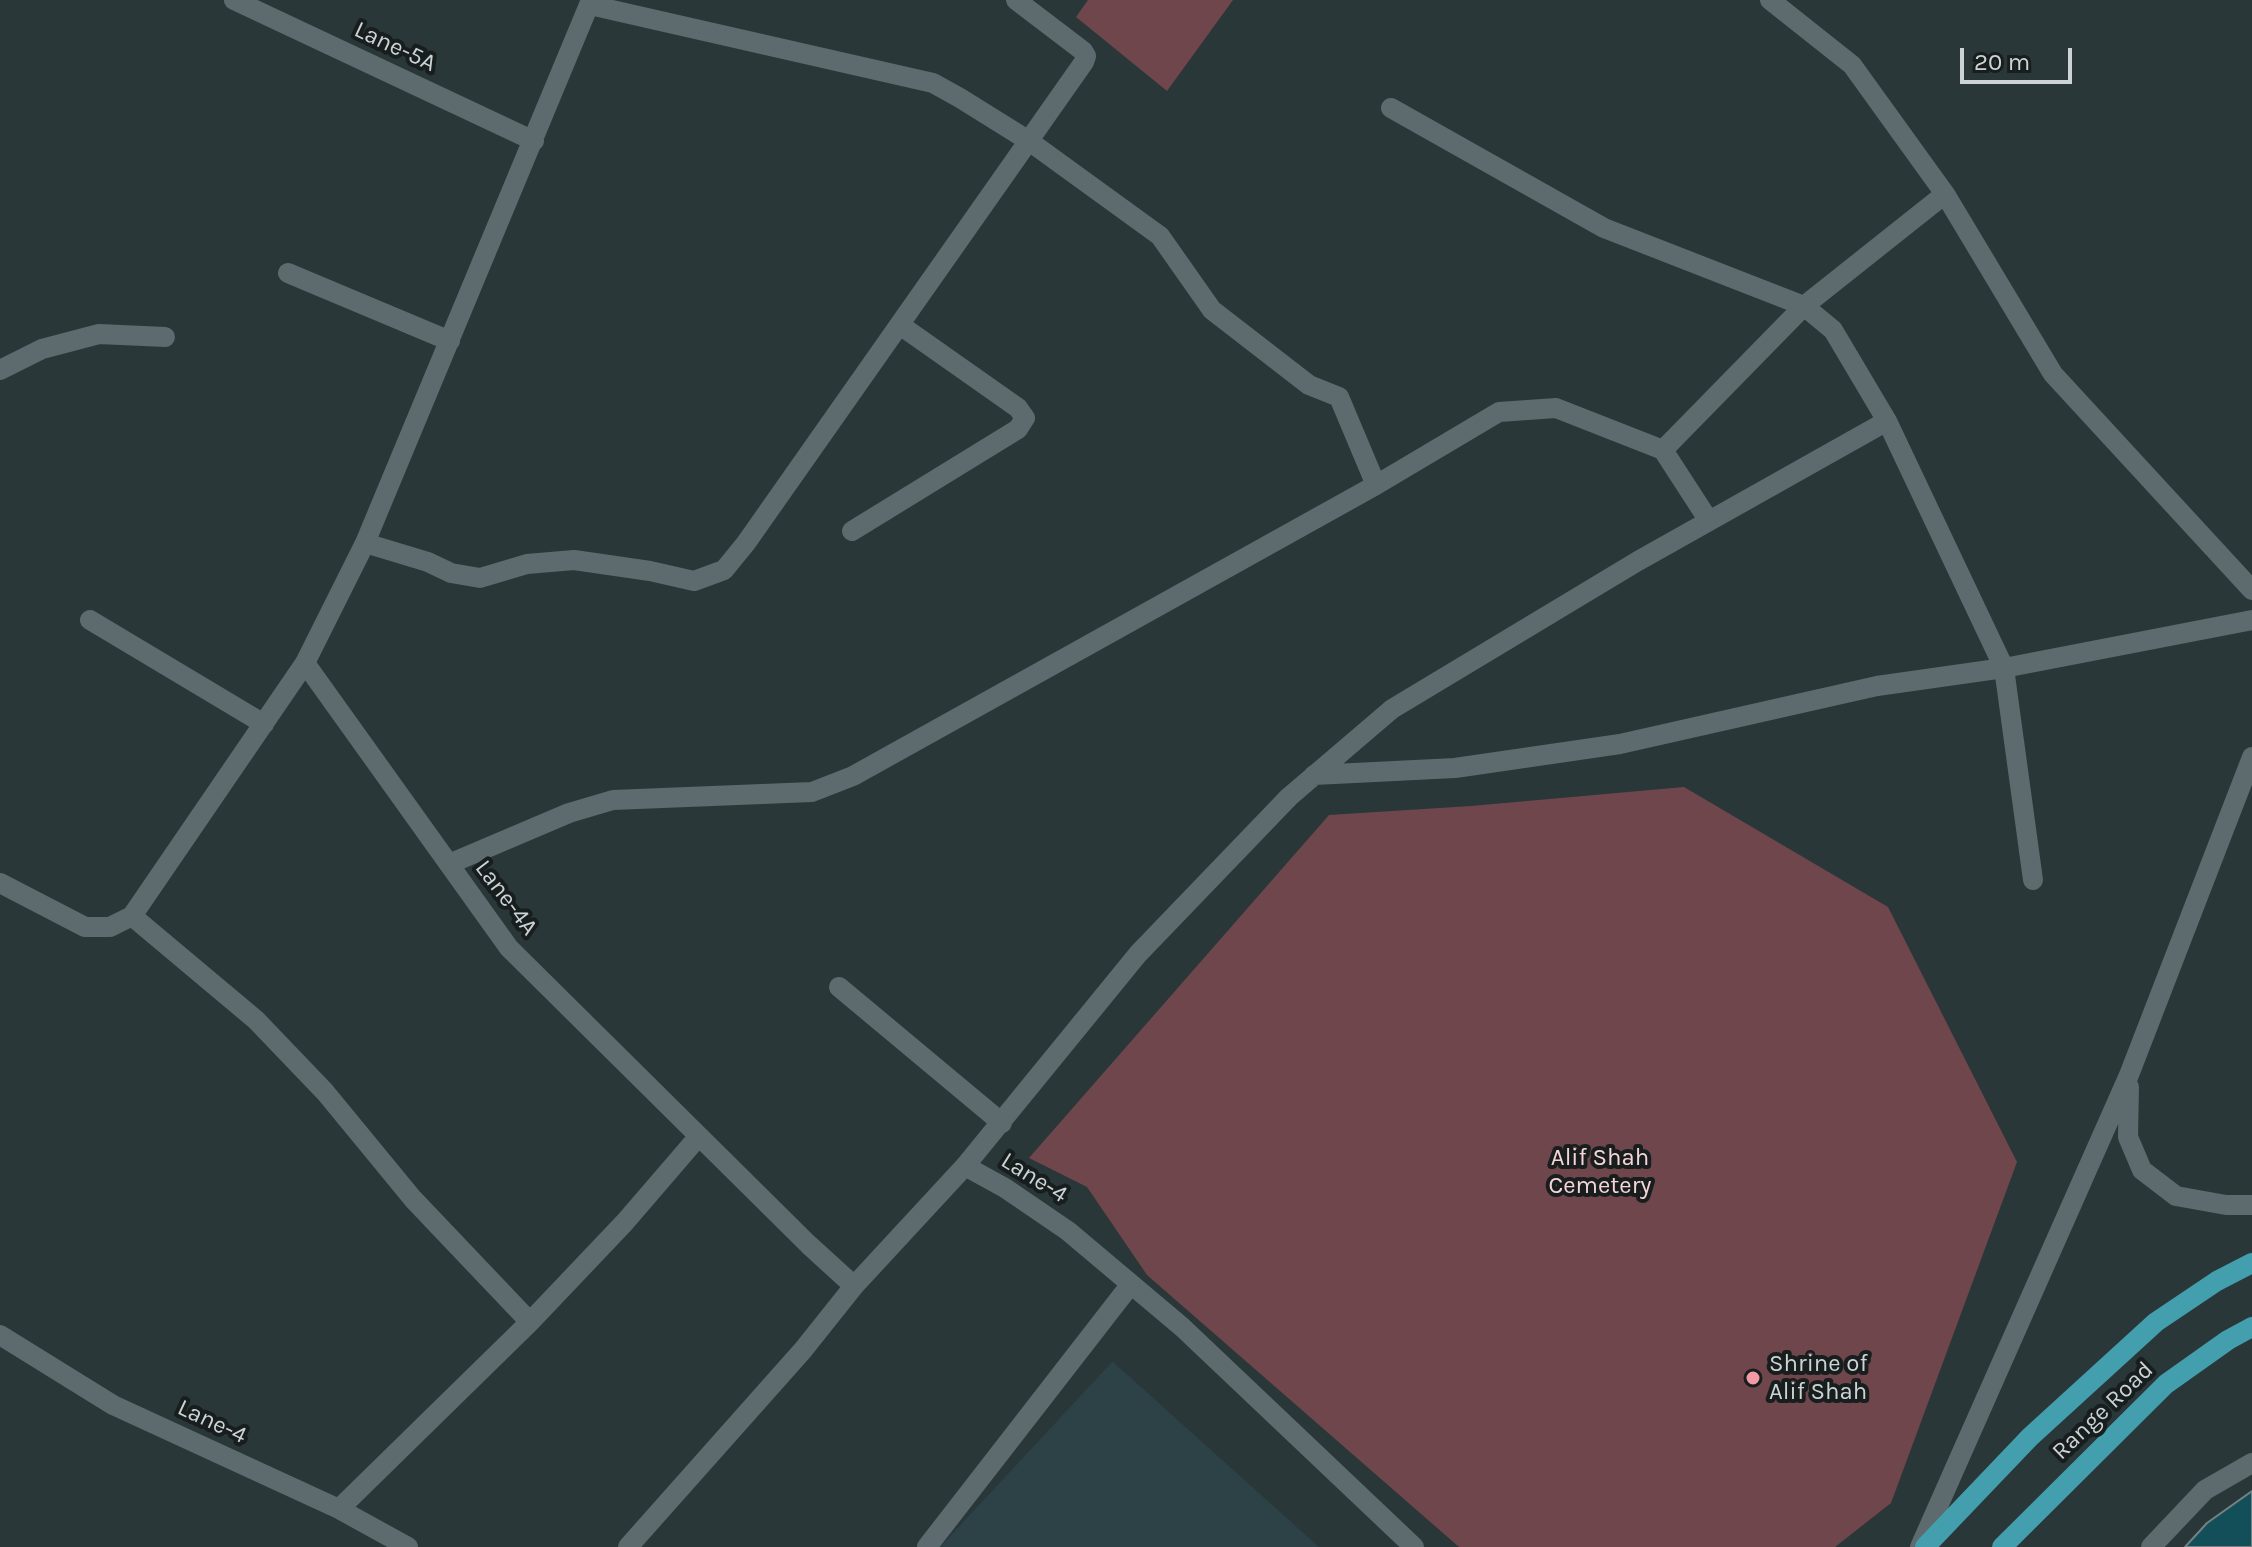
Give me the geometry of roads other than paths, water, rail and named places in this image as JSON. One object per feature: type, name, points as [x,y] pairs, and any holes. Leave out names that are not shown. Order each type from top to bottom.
[{"type":"main road","points":[[1923,1547],[2030,1437],[2156,1322],[2217,1281],[2252,1263]]},
{"type":"main road","name":"Range Road","points":[[2002,1547],[2166,1384],[2228,1340],[2252,1327]]},
{"type":"street","name":"Lane-5A","points":[[234,0],[534,141]]},
{"type":"street","points":[[365,543],[428,562],[451,573],[480,578],[527,564],[574,560],[694,581],[724,570],[900,325],[1086,56],[1016,0]]},
{"type":"street","points":[[1770,0],[1852,65],[1945,194],[2053,374],[2252,590]]},
{"type":"street","points":[[0,883],[85,927],[110,927],[132,916],[305,663],[365,543],[590,2],[933,83],[1029,141],[1160,236],[1212,310],[1309,385],[1339,397],[1376,485]]},
{"type":"street","points":[[1391,108],[1604,228],[1804,306],[1833,330],[1887,421],[2004,668],[2033,880]]},
{"type":"street","points":[[1663,450],[1804,306],[1945,194]]},
{"type":"street","points":[[288,273],[450,341]]},
{"type":"street","points":[[852,531],[1018,429],[1025,418],[1018,408],[900,325]]},
{"type":"street","points":[[0,370],[42,349],[99,334],[165,337]]},
{"type":"street","points":[[449,864],[569,813],[613,800],[812,792],[853,776],[1376,485],[1499,412],[1556,408],[1663,450],[1709,521]]},
{"type":"street","points":[[965,1166],[1138,954],[1289,797],[1392,709],[1709,521],[1887,421]]},
{"type":"street","points":[[90,620],[264,724]]},
{"type":"street","points":[[1314,775],[1455,768],[1620,744],[1877,686],[2004,668],[2252,620]]},
{"type":"street","name":"Lane-4A","points":[[305,663],[509,948],[854,1286]]},
{"type":"street","points":[[1923,1547],[2129,1075],[2252,757]]},
{"type":"street","points":[[132,916],[256,1020],[325,1092],[413,1199],[530,1322]]},
{"type":"street","points":[[839,987],[1002,1123]]},
{"type":"street","points":[[2129,1075],[2128,1137],[2142,1170],[2176,1196],[2226,1205],[2252,1205]]},
{"type":"street","points":[[339,1509],[530,1322],[625,1222],[699,1136]]},
{"type":"street","name":"Lane-4","points":[[628,1547],[803,1350],[854,1286],[965,1166],[1005,1188],[1068,1231],[1182,1327],[1414,1547]]},
{"type":"street","points":[[927,1547],[1131,1284]]},
{"type":"street","name":"Lane-4","points":[[0,1335],[113,1405],[339,1509],[408,1547]]},
{"type":"street","points":[[2151,1547],[2205,1490],[2252,1463]]},
{"type":"place","name":"Shrine of Alif Shah","points":[[1753,1378]]},
{"type":"park label","name":"Alif Shah Cemetery","points":[[1600,1172]]}]
